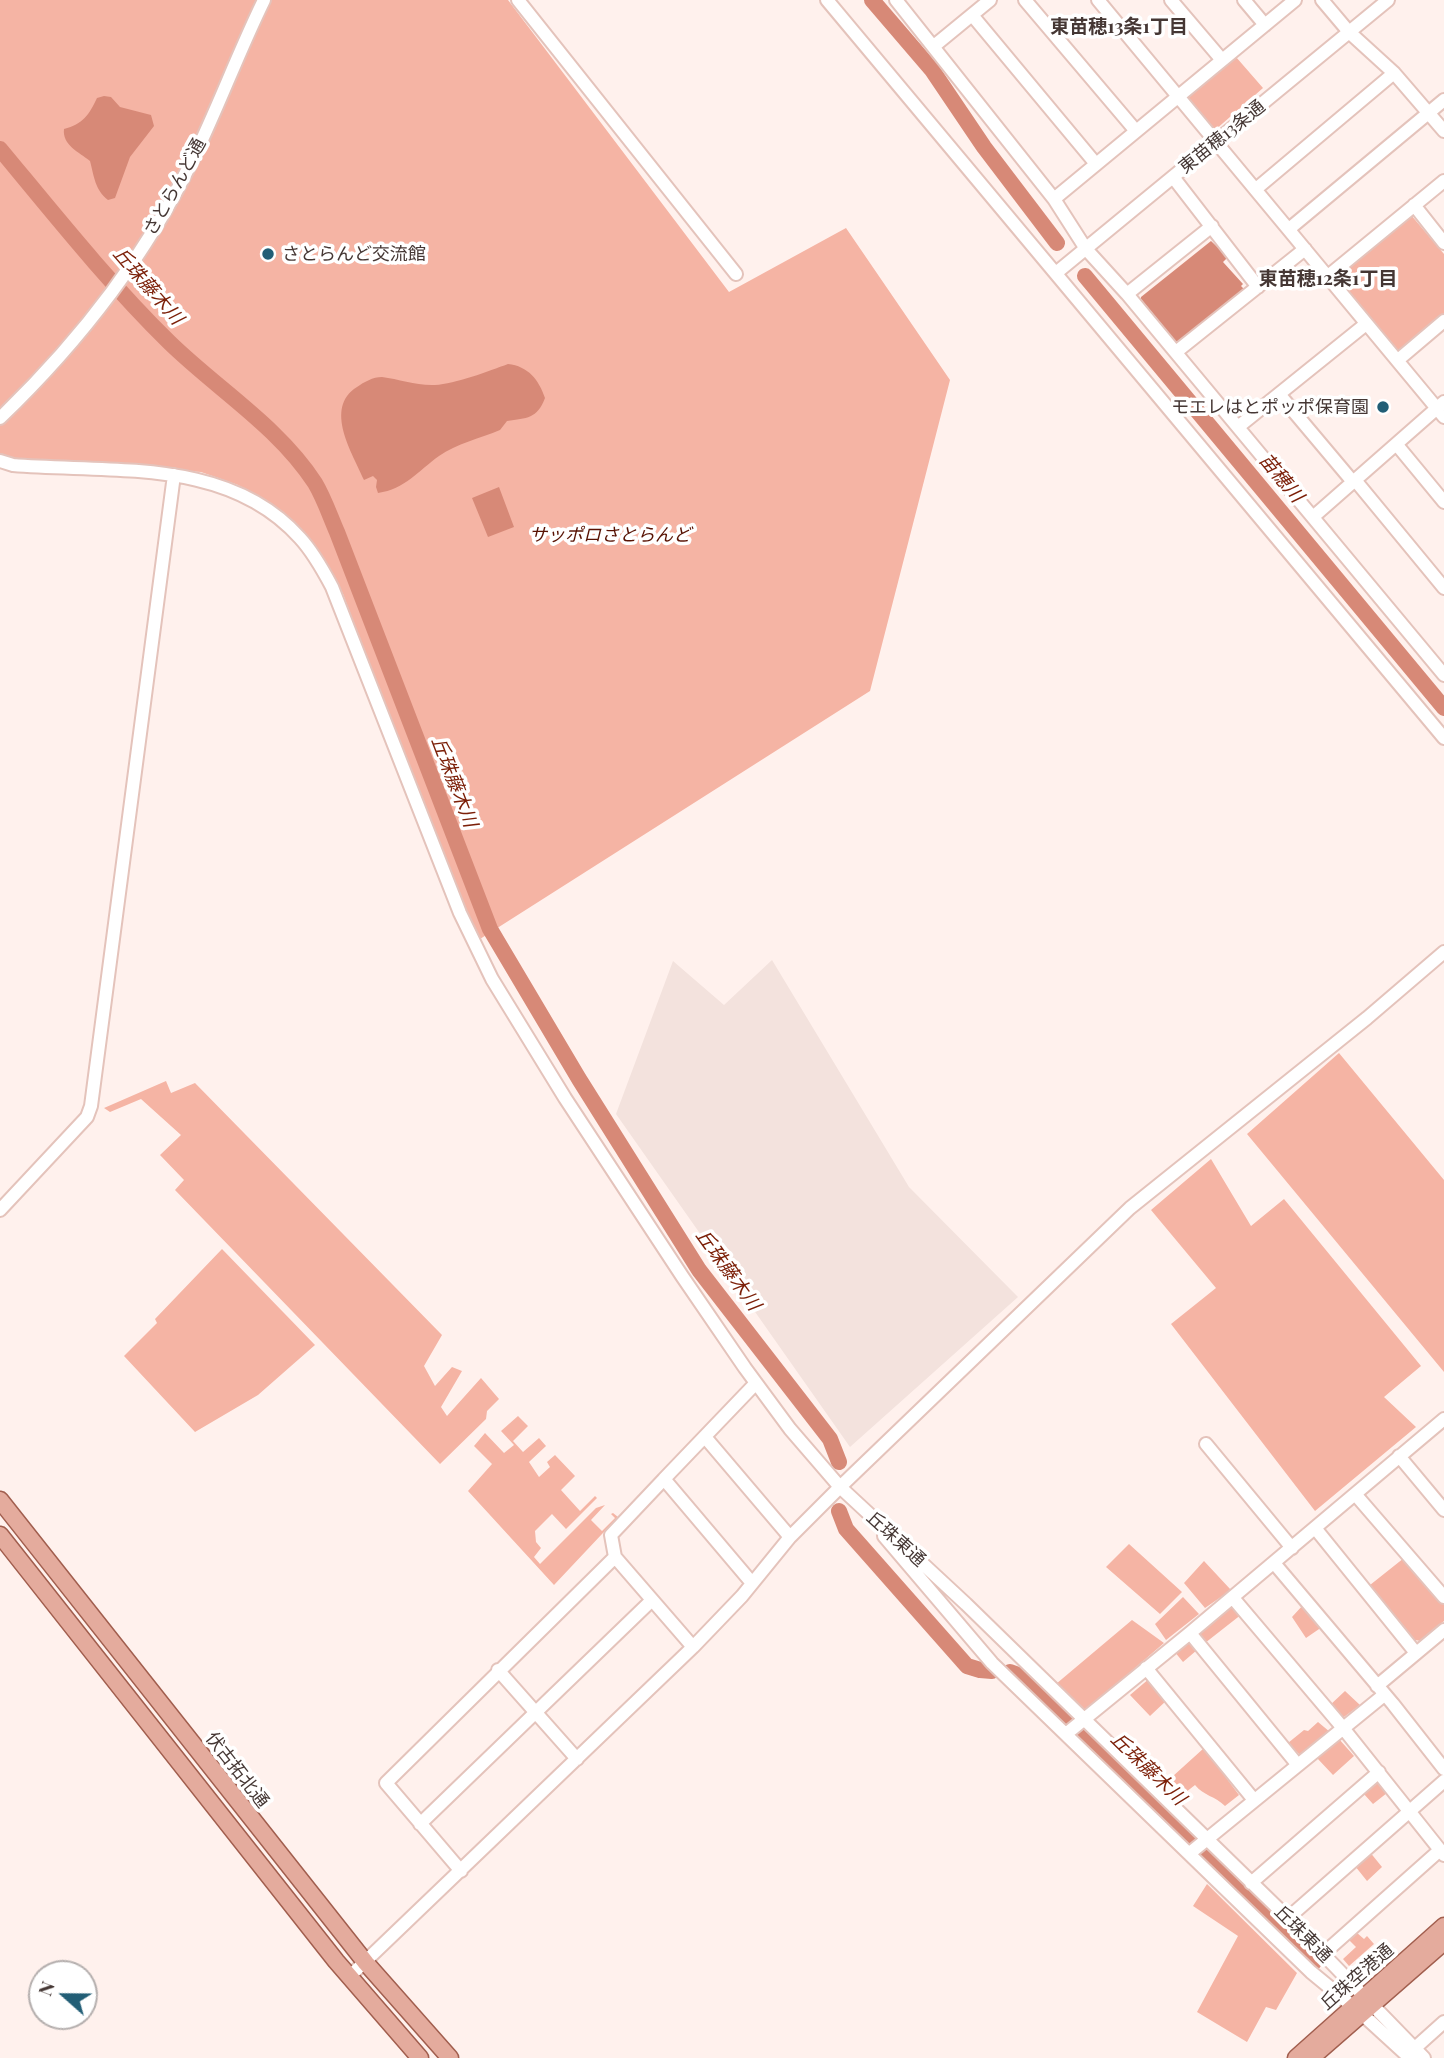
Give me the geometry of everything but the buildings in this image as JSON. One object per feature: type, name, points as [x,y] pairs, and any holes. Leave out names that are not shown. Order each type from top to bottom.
[{"type":"main road","name":"伏古拓北通","points":[[0,1500],[366,1964],[450,2058]]},
{"type":"main road","points":[[0,1535],[349,1977],[420,2058]]},
{"type":"main road","name":"丘珠空港通","points":[[1311,2058],[1444,1926]]},
{"type":"main road","name":"丘珠空港通","points":[[1296,2058],[1444,1942]]},
{"type":"street","name":"さとらんど通","points":[[0,418],[38,380],[104,301],[159,219],[191,163],[264,0]]},
{"type":"street","points":[[518,0],[736,274]]},
{"type":"street","points":[[827,0],[1444,738]]},
{"type":"street","points":[[896,0],[1054,199],[1086,249],[1128,294],[1444,675]]},
{"type":"street","points":[[934,46],[990,0]]},
{"type":"street","points":[[1026,0],[1136,131]]},
{"type":"street","points":[[1098,0],[1366,324],[1442,409],[1313,517]]},
{"type":"street","points":[[1171,0],[1222,60]]},
{"type":"street","points":[[1244,0],[1265,25]]},
{"type":"street","points":[[1054,199],[1296,0]]},
{"type":"street","points":[[1322,0],[1349,32],[1394,73],[1444,131]]},
{"type":"street","name":"東苗穂13条通","points":[[1056,273],[1388,0]]},
{"type":"street","points":[[972,15],[1096,164]]},
{"type":"street","points":[[1256,189],[1394,73]]},
{"type":"street","points":[[1289,229],[1444,100]]},
{"type":"street","points":[[1174,177],[1258,286]]},
{"type":"street","points":[[1327,277],[1444,181]]},
{"type":"street","points":[[1414,205],[1444,243]]},
{"type":"street","points":[[1128,294],[1212,226]]},
{"type":"street","points":[[1176,352],[1305,249]]},
{"type":"street","points":[[1398,360],[1444,321]]},
{"type":"street","points":[[1238,427],[1366,324]]},
{"type":"street","points":[[1279,394],[1444,588]]},
{"type":"street","points":[[1396,445],[1444,502]]},
{"type":"street","points":[[0,461],[13,466],[174,475],[203,480],[234,490],[260,504],[301,538],[332,587],[460,913],[480,957],[565,1098],[756,1383],[790,1429],[862,1508]]},
{"type":"street","points":[[0,1210],[87,1117],[91,1106],[174,475]]},
{"type":"street","points":[[349,1977],[366,1964],[693,1647],[790,1537],[840,1486],[1130,1208],[1367,1018],[1444,952]]},
{"type":"street","points":[[693,1647],[615,1558],[611,1535],[756,1383]]},
{"type":"street","points":[[1066,1734],[1233,1598],[1444,1419]]},
{"type":"street","points":[[705,1437],[790,1537]]},
{"type":"street","points":[[1206,1444],[1292,1548]]},
{"type":"street","points":[[1399,1456],[1444,1510]]},
{"type":"street","points":[[664,1479],[752,1583]]},
{"type":"street","points":[[1355,1494],[1444,1597]]},
{"type":"street","name":"丘珠東通","points":[[862,1508],[1011,1682],[1311,1972],[1363,2005]]},
{"type":"street","name":"丘珠東通","points":[[862,1508],[966,1604],[1288,1918],[1323,1954],[1363,2005],[1417,2055]]},
{"type":"street","points":[[1315,1528],[1416,1653]]},
{"type":"street","points":[[461,1871],[386,1783],[498,1670],[615,1558]]},
{"type":"street","points":[[1274,1563],[1444,1769]]},
{"type":"street","points":[[1233,1598],[1411,1810],[1442,1852],[1323,1954]]},
{"type":"street","points":[[420,1824],[652,1600]]},
{"type":"street","points":[[1190,1853],[1343,1728],[1416,1653],[1444,1630]]},
{"type":"street","points":[[1190,1633],[1297,1764]]},
{"type":"street","points":[[1146,1668],[1254,1800]]},
{"type":"street","points":[[498,1670],[577,1759]]},
{"type":"street","points":[[1251,1883],[1379,1772]]},
{"type":"street","points":[[1288,1918],[1444,1781]]},
{"type":"street","points":[[1417,2055],[1444,2022]]},
{"type":"shaded area","points":[[111,97],[120,107],[151,115],[154,126],[130,157],[115,198],[108,200],[98,187],[90,161],[72,148],[64,135],[64,129],[81,121],[97,98]]},
{"type":"shaded area","points":[[1211,241],[1228,257],[1223,262],[1246,291],[1181,344],[1177,343],[1141,297]]},
{"type":"shaded area","points":[[508,364],[527,371],[540,385],[545,398],[535,414],[507,421],[500,430],[446,452],[396,488],[378,493],[377,480],[373,476],[364,480],[348,445],[341,419],[347,396],[357,387],[382,377],[422,384],[443,384]]},
{"type":"shaded area","points":[[499,487],[514,527],[488,537],[472,498]]},
{"type":"shaded area","points":[[772,960],[909,1187],[1018,1297],[850,1447],[616,1114],[673,961],[724,1005]]},
{"type":"green space","name":"サッポロさとらんど","points":[[0,0],[508,0],[729,292],[846,228],[950,380],[870,691],[480,939],[476,937],[457,896],[343,594],[325,562],[291,520],[265,500],[238,485],[201,472],[19,460],[0,454]]},
{"type":"green space","points":[[1236,57],[1263,88],[1214,131],[1187,97]]},
{"type":"green space","points":[[1411,215],[1444,254],[1444,316],[1397,356],[1333,280]]},
{"type":"green space","points":[[1339,1053],[1444,1180],[1444,1372],[1247,1134]]},
{"type":"green space","points":[[166,1081],[171,1093],[195,1083],[442,1335],[424,1366],[435,1386],[452,1367],[462,1371],[441,1407],[447,1416],[481,1378],[499,1399],[487,1411],[486,1419],[440,1464],[175,1190],[184,1180],[160,1155],[181,1135],[141,1099],[110,1112],[104,1108]]},
{"type":"green space","points":[[1211,1159],[1251,1226],[1284,1199],[1421,1366],[1384,1397],[1416,1427],[1315,1511],[1171,1324],[1216,1288],[1151,1210]]},
{"type":"green space","points":[[222,1249],[315,1345],[258,1395],[195,1432],[124,1356],[157,1323],[155,1319]]},
{"type":"green space","points":[[518,1416],[528,1426],[513,1441],[523,1452],[539,1438],[546,1446],[529,1462],[539,1477],[550,1467],[547,1462],[555,1455],[575,1476],[561,1490],[580,1511],[595,1496],[597,1498],[566,1529],[552,1514],[535,1531],[536,1542],[541,1548],[534,1557],[540,1564],[596,1508],[605,1505],[591,1520],[602,1531],[615,1518],[611,1514],[618,1517],[554,1585],[468,1491],[492,1464],[474,1446],[485,1433],[504,1453],[514,1445],[501,1431]]},
{"type":"green space","points":[[1129,1544],[1182,1592],[1160,1614],[1106,1567]]},
{"type":"green space","points":[[1404,1558],[1444,1604],[1444,1621],[1421,1641],[1415,1640],[1370,1585]]},
{"type":"green space","points":[[1204,1561],[1231,1590],[1205,1608],[1184,1583]]},
{"type":"green space","points":[[1183,1597],[1199,1614],[1166,1640],[1155,1624]]},
{"type":"green space","points":[[1233,1603],[1242,1614],[1205,1643],[1197,1632]]},
{"type":"green space","points":[[1303,1605],[1322,1627],[1306,1638],[1292,1617]]},
{"type":"green space","points":[[1132,1620],[1164,1643],[1083,1713],[1056,1684]]},
{"type":"green space","points":[[1188,1638],[1197,1650],[1183,1662],[1174,1651]]},
{"type":"green space","points":[[1150,1678],[1167,1700],[1150,1716],[1130,1695]]},
{"type":"green space","points":[[1345,1691],[1360,1705],[1340,1720],[1329,1706]]},
{"type":"green space","points":[[1318,1722],[1330,1732],[1300,1755],[1288,1743]]},
{"type":"green space","points":[[1339,1739],[1354,1756],[1333,1775],[1317,1758]]},
{"type":"green space","points":[[1204,1748],[1239,1795],[1225,1806],[1195,1785],[1176,1800],[1162,1786]]},
{"type":"green space","points":[[1377,1779],[1387,1793],[1373,1804],[1363,1793]]},
{"type":"green space","points":[[1369,1851],[1382,1867],[1367,1881],[1355,1866]]},
{"type":"green space","points":[[1207,1884],[1297,1973],[1276,2010],[1266,2007],[1247,2042],[1197,2012],[1238,1936],[1193,1906]]},
{"type":"green space","points":[[1356,1932],[1364,1939],[1367,1936],[1374,1944],[1349,1966],[1343,1959],[1356,1947],[1348,1939]]},
{"type":"waterway","name":"苗穂川","points":[[872,0],[932,70],[984,147],[1057,243]]},
{"type":"waterway","name":"丘珠藤木川","points":[[0,149],[124,296],[169,342],[265,426],[315,483],[337,532],[490,929],[579,1079],[699,1270],[830,1439],[839,1462]]},
{"type":"waterway","name":"苗穂川","points":[[1085,276],[1444,708]]},
{"type":"waterway","name":"丘珠藤木川","points":[[839,1511],[846,1529],[967,1666],[992,1671]]},
{"type":"waterway","name":"丘珠藤木川","points":[[1010,1672],[1021,1676],[1067,1720]]},
{"type":"waterway","name":"丘珠藤木川","points":[[1078,1730],[1189,1839]]},
{"type":"waterway","name":"丘珠藤木川","points":[[1204,1853],[1314,1962]]},
{"type":"place","name":"さとらんど交流館","points":[[268,254]]},
{"type":"place","name":"モエレはとポッポ保育園","points":[[1383,407]]},
{"type":"district","name":"東苗穂13条1丁目","points":[[1119,27]]},
{"type":"district","name":"東苗穂12条1丁目","points":[[1328,279]]}]
